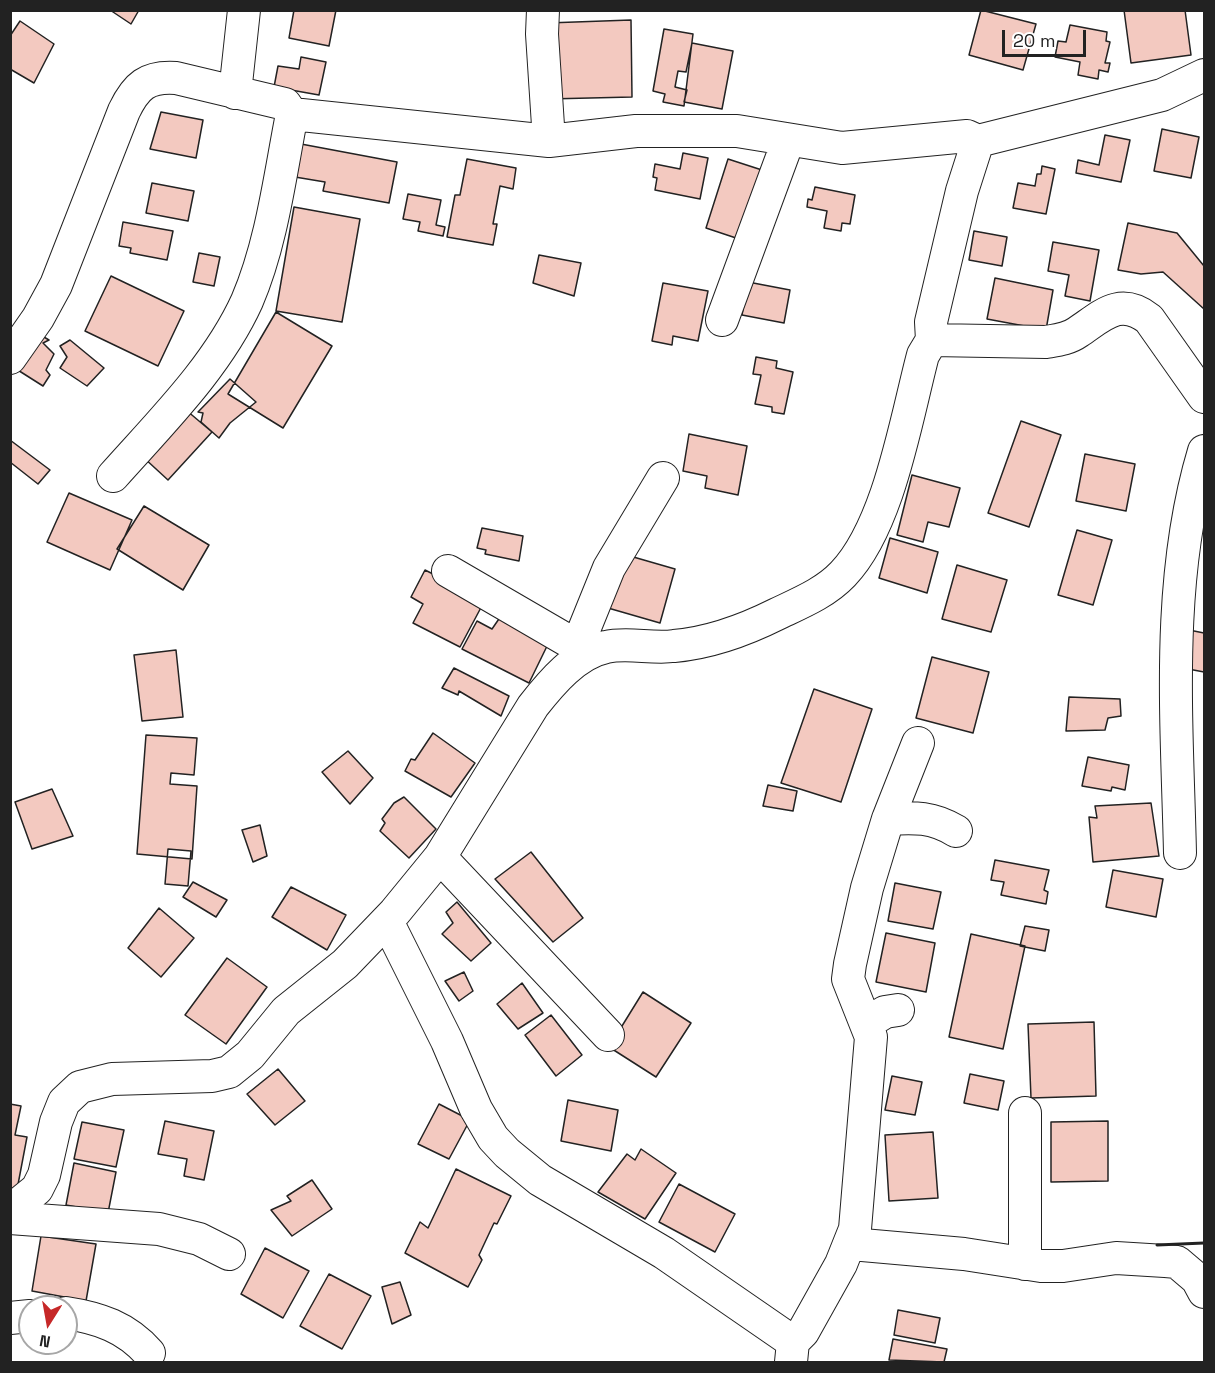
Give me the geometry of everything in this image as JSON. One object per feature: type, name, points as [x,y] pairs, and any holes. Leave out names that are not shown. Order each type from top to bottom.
[{"type":"street","points":[[236,93],[244,10]]},
{"type":"street","points":[[543,10],[542,34],[549,141]]},
{"type":"street","points":[[292,114],[549,141],[665,130],[737,131],[842,148],[967,136],[978,141],[1161,95],[1204,75]]},
{"type":"street","points":[[10,358],[38,318],[57,285],[133,92],[145,81],[160,77],[176,78],[285,104],[292,114],[267,238],[247,300],[233,327],[198,378],[113,476]]},
{"type":"street","points":[[722,320],[788,141]]},
{"type":"street","points":[[448,571],[583,650],[607,646],[678,646],[726,635],[797,605],[823,591],[842,575],[858,556],[888,489],[923,355],[932,340],[931,322],[962,191],[978,141]]},
{"type":"street","points":[[932,340],[1046,342],[1063,339],[1077,333],[1100,314],[1120,309],[1139,311],[1149,319],[1204,398]]},
{"type":"street","points":[[1179,854],[1175,647],[1177,612],[1192,499],[1204,451]]},
{"type":"street","points":[[10,1211],[37,1189],[44,1175],[56,1122],[64,1102],[80,1087],[112,1079],[212,1076],[228,1072],[250,1055],[286,1011],[345,964],[387,921],[440,857],[533,706],[583,650],[609,568],[663,478]]},
{"type":"street","points":[[387,921],[447,1041],[476,1109],[493,1138],[507,1153],[540,1179],[664,1253],[792,1352],[851,1244],[858,1210],[865,1088],[871,1037],[848,979],[867,888],[888,819],[918,743]]},
{"type":"street","points":[[888,819],[921,817],[941,822],[956,831]]},
{"type":"street","points":[[440,857],[608,1035]]},
{"type":"street","points":[[867,1023],[885,1012],[898,1010]]},
{"type":"street","points":[[1025,1113],[1025,1264]]},
{"type":"street","points":[[10,1218],[169,1231],[199,1239],[229,1254]]},
{"type":"street","points":[[851,1244],[964,1254],[1025,1264],[1063,1266],[1116,1258],[1177,1262],[1197,1279],[1204,1292]]},
{"type":"street","points":[[78,1315],[97,1318],[125,1331],[148,1353]]},
{"type":"building","points":[[110,10],[139,10],[131,24]]},
{"type":"building","points":[[294,10],[336,10],[329,46],[289,38]]},
{"type":"building","points":[[981,10],[1036,24],[1023,70],[969,55]]},
{"type":"building","points":[[1124,10],[1185,10],[1191,55],[1131,63]]},
{"type":"building","points":[[631,20],[632,97],[548,99],[547,23]]},
{"type":"building","points":[[20,21],[54,44],[34,83],[10,69],[10,36]]},
{"type":"building","points":[[1070,25],[1107,32],[1106,41],[1110,42],[1105,63],[1110,63],[1108,72],[1099,70],[1098,79],[1078,75],[1080,62],[1055,57],[1058,41],[1066,42]]},
{"type":"building","points":[[664,29],[693,34],[684,106],[663,102],[665,94],[653,91]]},
{"type":"building","points":[[692,43],[733,51],[722,109],[684,102],[687,90],[675,87],[678,71],[686,72]]},
{"type":"building","points":[[301,57],[326,62],[319,95],[274,87],[278,66],[299,69]]},
{"type":"building","points":[[161,112],[203,120],[196,158],[150,149]]},
{"type":"building","points":[[1162,129],[1199,137],[1191,178],[1154,171]]},
{"type":"building","points":[[1105,135],[1130,140],[1121,182],[1076,173],[1078,160],[1099,165]]},
{"type":"building","points":[[301,144],[397,162],[389,203],[323,191],[325,182],[295,177]]},
{"type":"building","points":[[683,153],[708,158],[700,199],[655,190],[657,178],[653,177],[655,164],[680,169]]},
{"type":"building","points":[[467,159],[516,168],[513,189],[500,186],[493,224],[497,224],[493,245],[447,237],[455,195],[460,195]]},
{"type":"building","points":[[728,159],[765,171],[742,240],[706,228]]},
{"type":"building","points":[[1042,166],[1055,169],[1046,214],[1013,208],[1018,183],[1035,186],[1037,174],[1041,174]]},
{"type":"building","points":[[152,183],[194,191],[188,221],[146,213]]},
{"type":"building","points":[[815,187],[855,195],[850,224],[842,223],[841,231],[824,228],[827,211],[807,207],[808,199],[812,200]]},
{"type":"building","points":[[408,194],[441,200],[436,225],[445,227],[443,236],[418,231],[420,222],[403,219]]},
{"type":"building","points":[[294,207],[360,219],[342,322],[276,311]]},
{"type":"building","points":[[123,222],[173,231],[167,260],[130,253],[131,248],[119,246]]},
{"type":"building","points":[[1128,223],[1177,233],[1204,266],[1204,309],[1163,272],[1141,274],[1118,270]]},
{"type":"building","points":[[974,231],[1007,237],[1002,266],[969,260]]},
{"type":"building","points":[[1053,242],[1099,250],[1090,301],[1065,296],[1069,275],[1048,271]]},
{"type":"building","points":[[199,253],[220,257],[214,286],[193,282]]},
{"type":"building","points":[[539,255],[581,263],[574,296],[533,283]]},
{"type":"building","points":[[111,276],[184,311],[158,366],[85,331]]},
{"type":"building","points":[[995,278],[1053,290],[1046,330],[987,319]]},
{"type":"building","points":[[748,282],[790,290],[784,323],[742,315]]},
{"type":"building","points":[[663,283],[708,291],[698,341],[673,336],[672,345],[652,341]]},
{"type":"building","points":[[276,312],[332,346],[283,428],[228,394]]},
{"type":"building","points":[[37,333],[49,340],[43,343],[54,354],[46,370],[50,375],[43,386],[13,367]]},
{"type":"building","points":[[70,340],[104,368],[87,386],[60,368],[67,357],[60,346]]},
{"type":"building","points":[[756,357],[777,361],[776,368],[793,372],[784,414],[772,412],[772,407],[755,404],[761,375],[753,374]]},
{"type":"building","points":[[230,379],[256,402],[230,423],[219,438],[201,422],[203,413],[198,412]]},
{"type":"building","points":[[186,410],[212,432],[168,480],[143,457]]},
{"type":"building","points":[[1021,421],[1061,435],[1029,527],[988,513]]},
{"type":"building","points":[[689,434],[747,446],[738,495],[705,488],[707,476],[683,471]]},
{"type":"building","points":[[10,440],[50,470],[38,484],[10,462]]},
{"type":"building","points":[[1085,454],[1135,464],[1126,511],[1076,501]]},
{"type":"building","points":[[912,475],[960,488],[949,527],[928,522],[923,542],[897,535]]},
{"type":"building","points":[[69,493],[132,520],[110,570],[47,542]]},
{"type":"building","points":[[144,506],[209,545],[183,590],[117,549]]},
{"type":"building","points":[[482,528],[523,536],[519,561],[485,554],[486,550],[477,548]]},
{"type":"building","points":[[1077,530],[1112,540],[1093,605],[1058,595]]},
{"type":"building","points":[[890,538],[938,552],[927,593],[879,578]]},
{"type":"building","points":[[623,554],[675,569],[660,623],[608,608]]},
{"type":"building","points":[[957,565],[1007,580],[991,632],[942,619]]},
{"type":"building","points":[[425,570],[485,600],[460,647],[413,623],[423,604],[411,597]]},
{"type":"building","points":[[503,613],[550,640],[529,683],[462,649],[477,621],[492,629]]},
{"type":"building","points":[[1189,630],[1204,633],[1204,672],[1183,668]]},
{"type":"building","points":[[176,650],[183,717],[142,721],[134,655]]},
{"type":"building","points":[[932,657],[989,672],[973,733],[916,718]]},
{"type":"building","points":[[454,668],[509,696],[501,716],[459,691],[458,695],[442,688]]},
{"type":"building","points":[[814,689],[872,709],[841,802],[781,783]]},
{"type":"building","points":[[1069,697],[1120,699],[1121,716],[1108,718],[1105,730],[1066,731]]},
{"type":"building","points":[[433,733],[475,763],[451,797],[405,771],[411,759],[415,760]]},
{"type":"building","points":[[146,735],[197,738],[194,775],[171,773],[170,784],[197,786],[192,859],[137,854]]},
{"type":"building","points":[[348,751],[373,778],[350,804],[322,772]]},
{"type":"building","points":[[1088,757],[1129,765],[1125,790],[1112,787],[1111,791],[1082,786]]},
{"type":"building","points":[[768,785],[797,791],[793,811],[763,806]]},
{"type":"building","points":[[52,789],[73,836],[32,849],[15,802]]},
{"type":"building","points":[[404,797],[436,829],[409,858],[380,831],[385,823],[382,819],[394,803]]},
{"type":"building","points":[[1151,803],[1159,856],[1093,862],[1089,817],[1097,818],[1095,806]]},
{"type":"building","points":[[260,825],[267,856],[253,862],[242,830]]},
{"type":"building","points":[[168,849],[191,851],[188,886],[165,884]]},
{"type":"building","points":[[531,852],[583,918],[553,942],[495,879]]},
{"type":"building","points":[[995,860],[1049,870],[1044,890],[1048,892],[1046,904],[1001,895],[1004,882],[991,880]]},
{"type":"building","points":[[1113,870],[1163,879],[1156,917],[1106,907]]},
{"type":"building","points":[[193,882],[227,900],[216,917],[183,897]]},
{"type":"building","points":[[895,883],[941,892],[933,929],[888,921]]},
{"type":"building","points":[[291,887],[346,915],[327,950],[272,917]]},
{"type":"building","points":[[457,902],[491,943],[471,961],[442,934],[453,923],[446,912]]},
{"type":"building","points":[[159,908],[194,938],[161,977],[128,948]]},
{"type":"building","points":[[1025,926],[1049,930],[1045,951],[1020,946]]},
{"type":"building","points":[[886,933],[935,943],[926,992],[876,982]]},
{"type":"building","points":[[971,934],[1025,946],[1003,1049],[949,1037]]},
{"type":"building","points":[[227,958],[267,987],[226,1044],[185,1015]]},
{"type":"building","points":[[464,972],[473,991],[459,1001],[445,981]]},
{"type":"building","points":[[522,983],[543,1013],[518,1029],[497,1004]]},
{"type":"building","points":[[643,992],[691,1023],[656,1077],[609,1047]]},
{"type":"building","points":[[551,1015],[582,1055],[556,1076],[525,1035]]},
{"type":"building","points":[[1094,1022],[1096,1096],[1031,1098],[1028,1024]]},
{"type":"building","points":[[278,1069],[305,1101],[275,1125],[247,1094]]},
{"type":"building","points":[[970,1074],[1004,1081],[998,1110],[964,1103]]},
{"type":"building","points":[[892,1076],[922,1082],[915,1115],[885,1110]]},
{"type":"building","points":[[568,1100],[618,1110],[611,1151],[561,1141]]},
{"type":"building","points":[[10,1104],[21,1106],[15,1135],[27,1137],[16,1195],[10,1194]]},
{"type":"building","points":[[439,1104],[470,1120],[449,1159],[418,1144]]},
{"type":"building","points":[[165,1121],[214,1131],[204,1180],[184,1176],[187,1159],[158,1154]]},
{"type":"building","points":[[1108,1121],[1108,1181],[1051,1182],[1051,1122]]},
{"type":"building","points":[[82,1122],[124,1130],[116,1167],[74,1159]]},
{"type":"building","points":[[933,1132],[938,1198],[889,1201],[885,1135]]},
{"type":"building","points":[[641,1149],[676,1173],[645,1219],[598,1192],[627,1154],[635,1160]]},
{"type":"building","points":[[74,1163],[116,1172],[108,1213],[66,1205]]},
{"type":"building","points":[[456,1169],[511,1196],[497,1224],[494,1223],[479,1255],[482,1260],[468,1287],[405,1253],[420,1222],[428,1228]]},
{"type":"building","points":[[312,1180],[332,1209],[292,1236],[271,1210],[291,1201],[287,1196]]},
{"type":"building","points":[[679,1184],[735,1214],[715,1252],[659,1222]]},
{"type":"building","points":[[41,1236],[96,1244],[86,1301],[78,1300],[78,1295],[54,1295],[32,1291]]},
{"type":"building","points":[[265,1248],[309,1271],[283,1318],[241,1294]]},
{"type":"building","points":[[329,1274],[371,1296],[342,1349],[300,1326]]},
{"type":"building","points":[[400,1282],[411,1315],[392,1324],[382,1287]]},
{"type":"building","points":[[898,1310],[940,1318],[935,1343],[894,1335]]},
{"type":"building","points":[[893,1339],[947,1349],[944,1362],[889,1360]]},
{"type":"wall","points":[[1157,1245],[1204,1243]]}]
